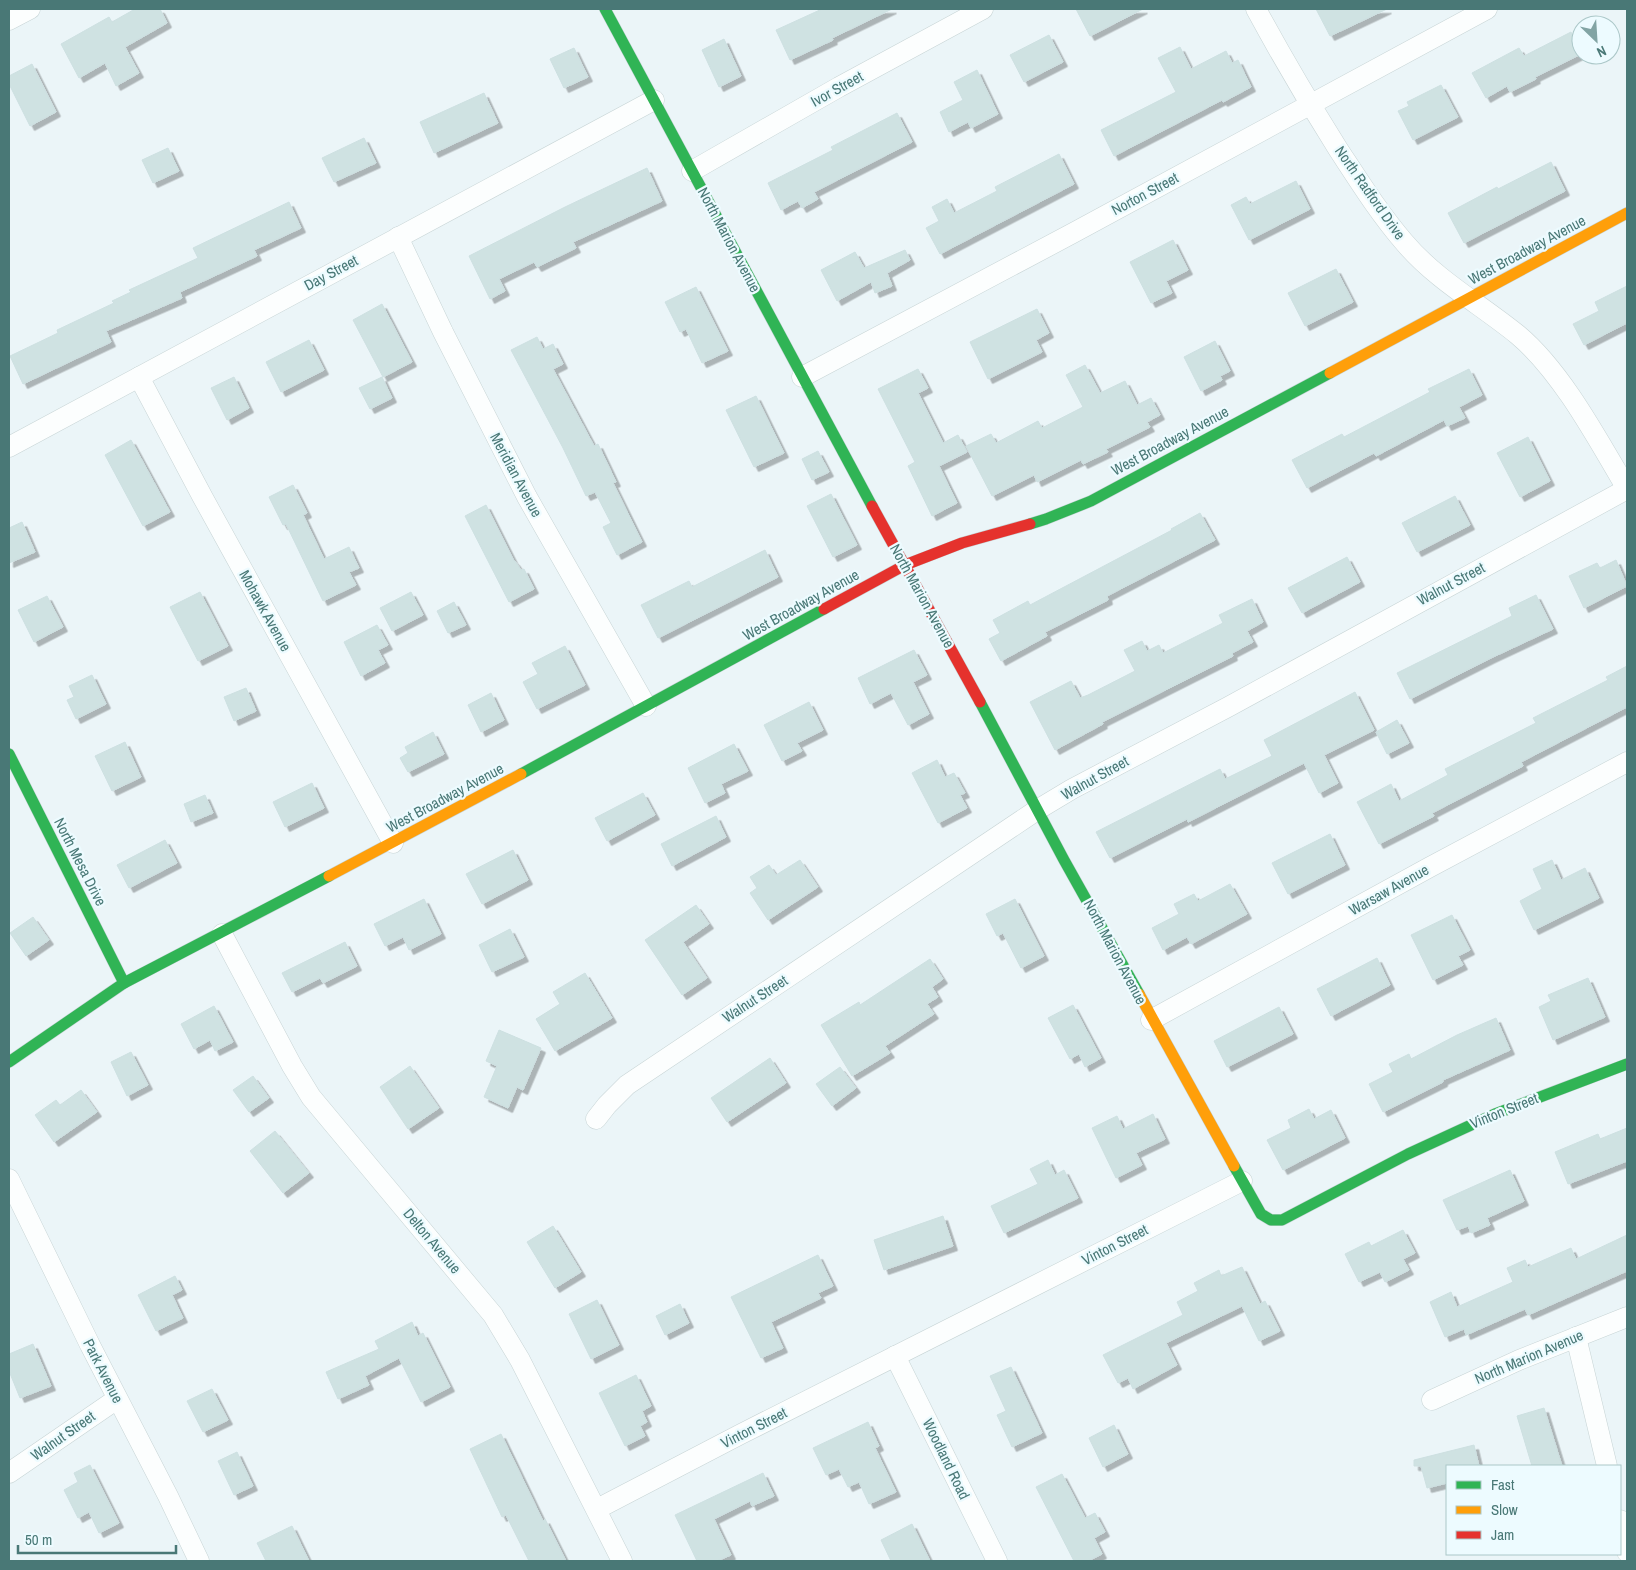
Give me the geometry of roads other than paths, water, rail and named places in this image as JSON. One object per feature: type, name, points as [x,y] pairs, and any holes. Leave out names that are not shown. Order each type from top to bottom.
[{"type":"street","points":[[9,20],[30,9]]},
{"type":"street","name":"North Marion Avenue","points":[[606,9],[802,377],[1151,1020],[1242,1181]]},
{"type":"street","name":"Ivor Street","points":[[692,171],[983,9]]},
{"type":"street","name":"North Radford Drive","points":[[1256,9],[1310,105],[1369,198],[1403,241],[1426,266],[1518,336],[1542,359],[1594,433],[1627,489]]},
{"type":"street","name":"Norton Street","points":[[802,377],[1487,9]]},
{"type":"street","name":"Day Street","points":[[9,447],[654,100]]},
{"type":"street","name":"West Broadway Avenue","points":[[9,1062],[124,983],[222,934],[393,843],[905,565],[962,542],[1046,519],[1091,501],[1627,213]]},
{"type":"street","name":"Meridian Avenue","points":[[398,237],[443,332],[527,497],[646,706]]},
{"type":"street","name":"Mohawk Avenue","points":[[139,377],[202,496],[393,843]]},
{"type":"street","name":"Walnut Street","points":[[596,1119],[627,1085],[1072,789],[1228,707],[1627,489]]},
{"type":"street","name":"North Mesa Drive","points":[[9,754],[124,983]]},
{"type":"street","name":"Warsaw Avenue","points":[[1151,1020],[1430,867],[1627,762]]},
{"type":"street","name":"Delton Avenue","points":[[222,934],[292,1066],[311,1097],[380,1177],[412,1219],[492,1315],[520,1360],[622,1561]]},
{"type":"street","name":"Vinton Street","points":[[597,1509],[1242,1181],[1260,1214],[1271,1220],[1282,1220],[1408,1154],[1495,1114],[1627,1064]]},
{"type":"street","name":"Park Avenue","points":[[9,1179],[199,1561]]},
{"type":"street","name":"North Marion Avenue","points":[[1432,1400],[1519,1360],[1627,1317]]},
{"type":"street","points":[[1576,1337],[1607,1465]]},
{"type":"street","name":"Woodland Road","points":[[895,1356],[997,1561]]},
{"type":"street","name":"Walnut Street","points":[[9,1473],[117,1399]]},
{"type":"street","points":[[1621,1525],[1627,1552]]}]
